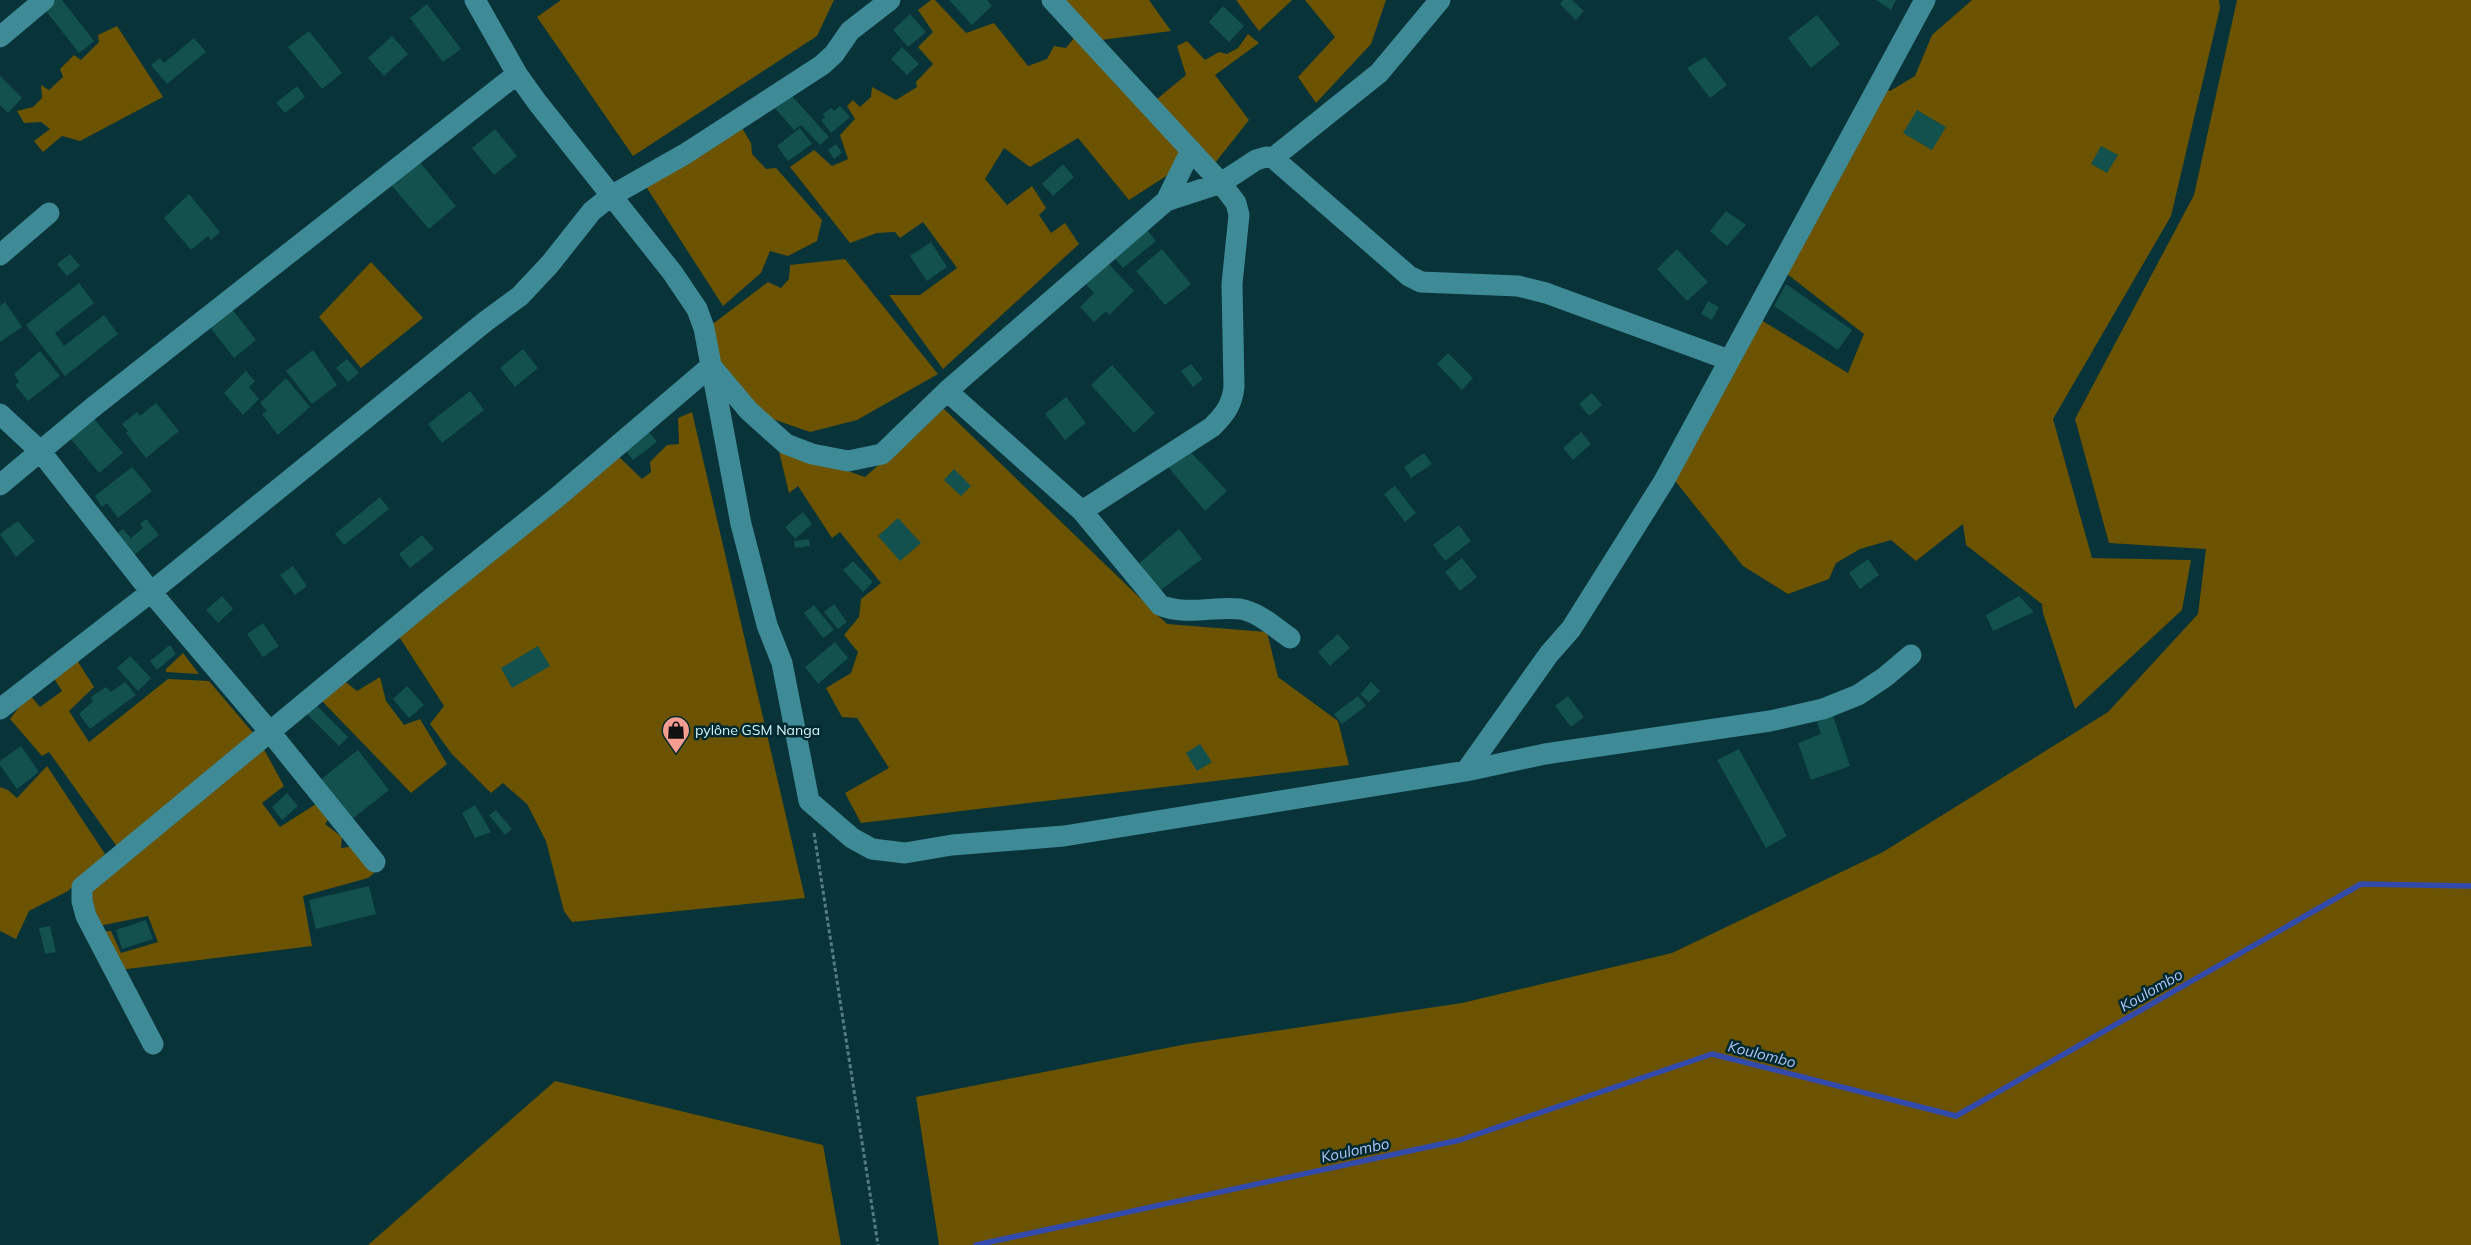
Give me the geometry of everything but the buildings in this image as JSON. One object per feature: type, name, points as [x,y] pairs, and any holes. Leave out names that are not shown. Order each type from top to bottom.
[{"type":"street","points":[[0,37],[44,0]]},
{"type":"street","points":[[475,0],[518,74],[610,196],[672,272],[697,309],[704,328],[741,524],[767,625],[782,663],[809,802],[852,838],[865,846],[872,849],[905,852],[952,845],[1064,836],[1466,771],[1544,754],[1770,721],[1823,709],[1858,695],[1885,677],[1911,655]]},
{"type":"street","points":[[0,709],[151,592],[486,321],[520,296],[550,264],[592,211],[610,196],[685,154],[822,65],[834,54],[850,31],[890,0]]},
{"type":"street","points":[[1052,0],[1221,183],[1236,204],[1239,215],[1232,284],[1234,387],[1232,401],[1227,412],[1212,427],[1082,511]]},
{"type":"street","points":[[1274,158],[1379,73],[1440,0]]},
{"type":"street","points":[[1466,771],[1549,654],[1571,629],[1645,514],[1925,0]]},
{"type":"street","points":[[0,485],[92,408],[518,74]]},
{"type":"street","points":[[1166,201],[1191,150]]},
{"type":"street","points":[[711,366],[749,411],[786,444],[812,454],[848,461],[882,454],[947,391],[1166,201],[1221,183],[1256,160],[1266,157],[1274,158],[1409,276],[1421,282],[1518,286],[1546,293],[1729,360]]},
{"type":"street","points":[[0,255],[49,213]]},
{"type":"street","points":[[153,1044],[86,916],[82,901],[82,887],[427,602],[555,499],[711,366]]},
{"type":"street","points":[[947,391],[1082,511],[1160,604],[1171,610],[1241,610],[1260,617],[1290,638]]},
{"type":"street","points":[[0,414],[40,451],[151,592],[270,732],[375,862]]},
{"type":"path","points":[[809,802],[878,1245]]},
{"type":"shaded area","points":[[561,0],[834,0],[817,36],[633,156],[537,17]]},
{"type":"shaded area","points":[[931,0],[935,0],[966,33],[994,23],[1028,66],[1047,59],[1054,46],[1066,48],[1074,38],[1183,152],[1174,171],[1129,200],[1078,138],[1030,167],[1004,148],[985,179],[1007,205],[1032,186],[1046,208],[1039,215],[1051,233],[1065,223],[1079,244],[943,369],[889,295],[920,295],[957,268],[923,222],[900,238],[895,232],[877,233],[850,243],[790,167],[814,150],[832,166],[848,159],[840,135],[855,119],[847,106],[853,100],[860,107],[871,97],[872,87],[896,100],[917,87],[916,82],[933,64],[918,47],[933,32],[918,10]]},
{"type":"shaded area","points":[[1062,0],[1149,0],[1171,31],[1101,40]]},
{"type":"shaded area","points":[[1236,0],[1292,0],[1259,31]]},
{"type":"shaded area","points":[[1305,0],[1386,0],[1371,44],[1316,103],[1298,77],[1335,37]]},
{"type":"shaded area","points":[[1972,0],[2219,0],[2220,8],[2171,216],[2053,419],[2092,558],[2191,560],[2182,610],[2075,709],[2043,613],[2042,604],[1966,545],[1963,524],[1916,561],[1891,540],[1860,549],[1836,563],[1829,579],[1788,594],[1743,566],[1672,477],[1761,320],[1848,373],[1864,334],[1782,270],[1883,88],[1890,91],[1915,76],[1932,35]]},
{"type":"shaded area","points":[[2237,0],[2471,0],[2471,1245],[939,1245],[916,1097],[1187,1044],[1462,1003],[1672,953],[1883,852],[2108,712],[2198,614],[2206,549],[2109,543],[2075,419],[2194,195]]},
{"type":"shaded area","points":[[117,26],[163,97],[80,141],[62,136],[43,152],[34,141],[50,129],[41,122],[24,123],[17,111],[33,107],[42,98],[41,85],[49,90],[63,77],[60,69],[74,55],[81,60],[99,42],[98,35]]},
{"type":"shaded area","points":[[1248,34],[1259,43],[1215,75],[1249,120],[1215,163],[1157,99],[1186,75],[1177,46],[1187,41],[1205,60],[1219,52],[1227,54],[1238,48]]},
{"type":"shaded area","points":[[742,128],[751,143],[752,154],[766,169],[776,168],[822,220],[817,241],[788,256],[770,251],[761,273],[723,306],[645,185]]},
{"type":"shaded area","points":[[845,259],[938,374],[857,420],[810,432],[761,415],[715,358],[710,326],[768,282],[781,288],[789,279],[790,265]]},
{"type":"shaded area","points":[[371,262],[423,318],[361,368],[319,317]]},
{"type":"shaded area","points":[[943,408],[1167,624],[1267,632],[1278,677],[1338,721],[1349,765],[861,823],[845,793],[889,768],[857,718],[842,717],[826,688],[851,673],[858,652],[844,635],[859,617],[861,599],[881,583],[840,532],[832,538],[798,486],[789,493],[778,447],[865,477]]},
{"type":"shaded area","points":[[692,412],[805,898],[572,922],[564,911],[546,841],[527,804],[503,783],[491,793],[451,753],[430,724],[444,706],[396,632],[616,454],[642,479],[651,472],[650,462],[667,445],[679,444],[678,418]]},
{"type":"shaded area","points":[[183,653],[199,674],[166,672],[166,669]]},
{"type":"shaded area","points":[[75,657],[94,687],[69,711],[89,742],[168,679],[209,681],[254,734],[118,848],[49,752],[42,756],[10,719],[29,694],[40,707],[62,691],[53,677]]},
{"type":"shaded area","points":[[380,677],[386,701],[404,725],[420,719],[447,764],[411,793],[322,701],[342,679],[357,691]]},
{"type":"shaded area","points":[[261,744],[284,786],[262,803],[280,827],[316,804],[330,817],[325,824],[342,837],[341,848],[355,846],[374,873],[368,878],[303,896],[312,946],[119,970],[98,932],[111,931],[121,953],[158,942],[148,916],[99,926],[89,888]]},
{"type":"shaded area","points":[[47,766],[105,854],[68,891],[29,911],[16,939],[0,931],[0,787],[8,790],[17,798]]},
{"type":"shaded area","points":[[555,1081],[823,1145],[841,1245],[368,1245]]},
{"type":"waterway","name":"Koulombo","points":[[976,1245],[1460,1140],[1712,1054],[1956,1116],[2361,884],[2471,886]]},
{"type":"place","name":"pylône GSM Nanga","points":[[676,754]]}]
